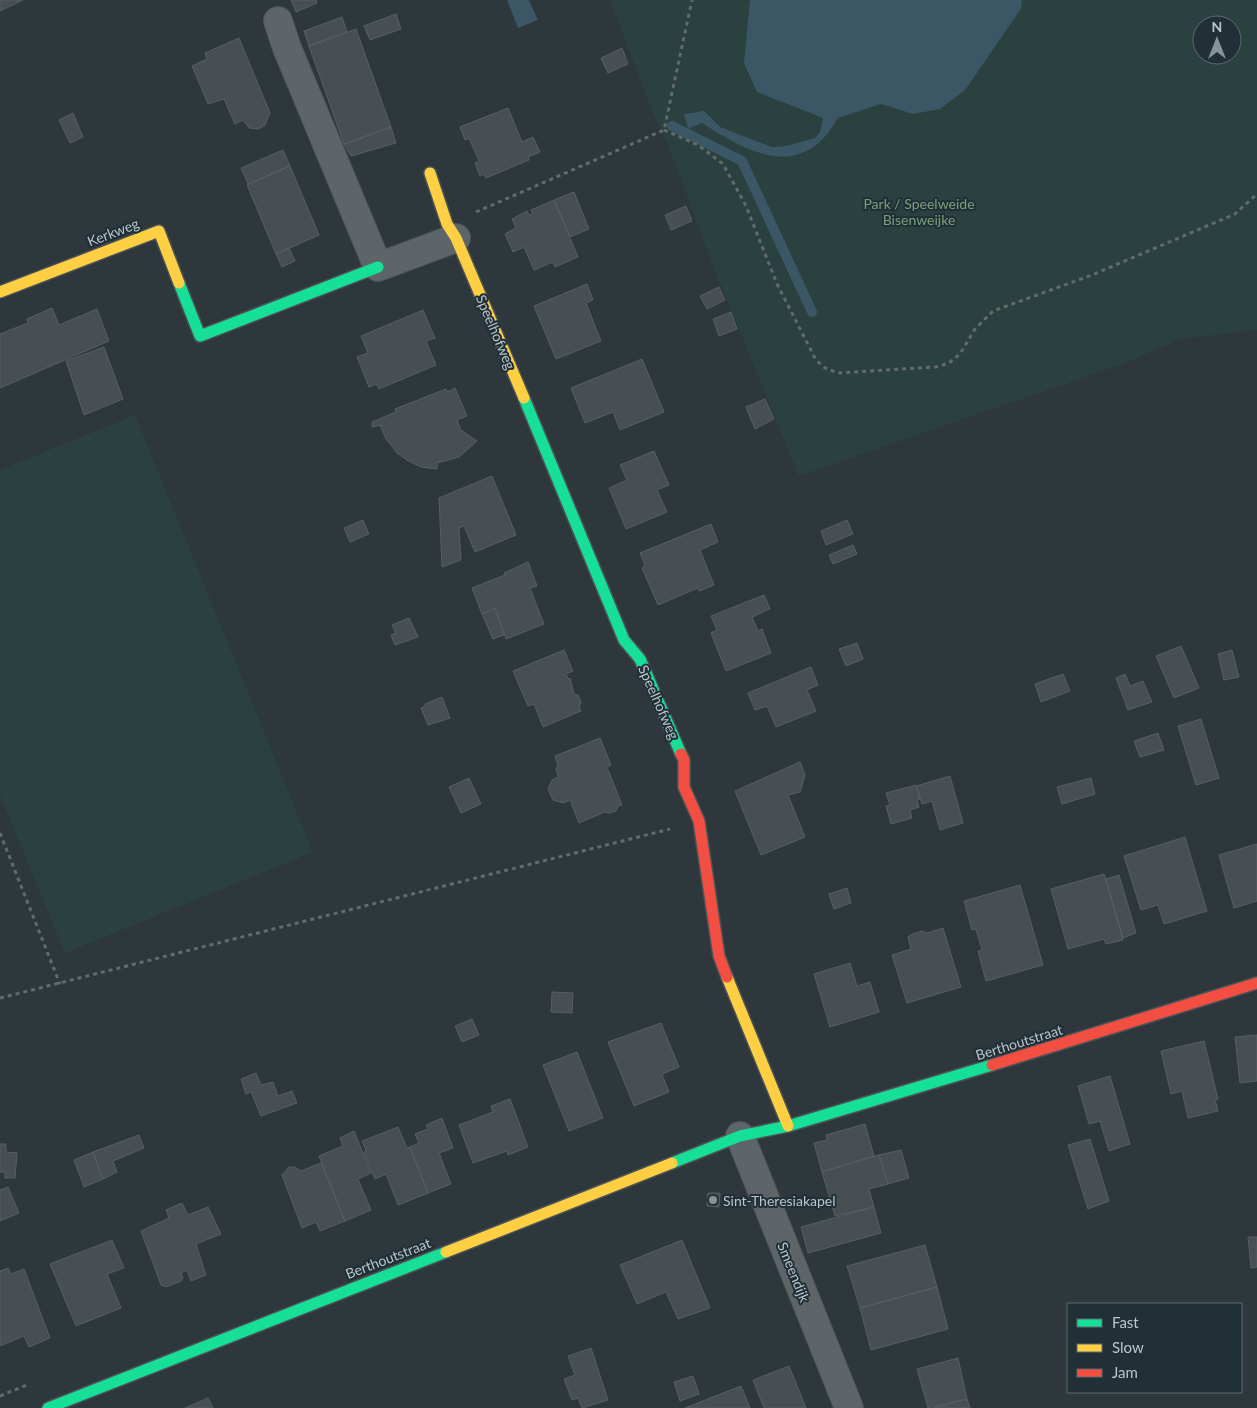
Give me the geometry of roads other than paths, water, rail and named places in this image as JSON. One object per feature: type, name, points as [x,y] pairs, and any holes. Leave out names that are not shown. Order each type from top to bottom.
[{"type":"street","points":[[278,21],[287,48],[378,267],[452,231]]},
{"type":"street","name":"Speelhofweg","points":[[430,173],[452,231],[624,640],[640,659],[684,760],[684,787],[699,821],[719,956],[788,1126]]},
{"type":"street","name":"Kerkweg","points":[[0,292],[159,231],[200,336],[378,267]]},
{"type":"street","name":"Berthoutstraat","points":[[48,1408],[740,1136],[788,1126],[1038,1052],[1257,983]]},
{"type":"street","name":"Smeendijk","points":[[740,1136],[849,1408]]},
{"type":"water","points":[[507,0],[529,0],[538,20],[518,28]]},
{"type":"water","points":[[750,0],[1022,0],[1021,9],[965,90],[940,109],[913,114],[881,104],[838,118],[824,138],[808,150],[792,156],[775,156],[757,152],[738,144],[702,123],[688,129],[684,114],[704,111],[720,127],[772,147],[786,146],[815,138],[820,132],[823,118],[757,92],[744,63]]},
{"type":"waterway","points":[[672,126],[742,161],[812,312]]},
{"type":"place","name":"Sint-Theresiakapel","points":[[713,1200]]},
{"type":"park label","name":"Park / Speelweide Bisenweijke","points":[[919,212]]}]
